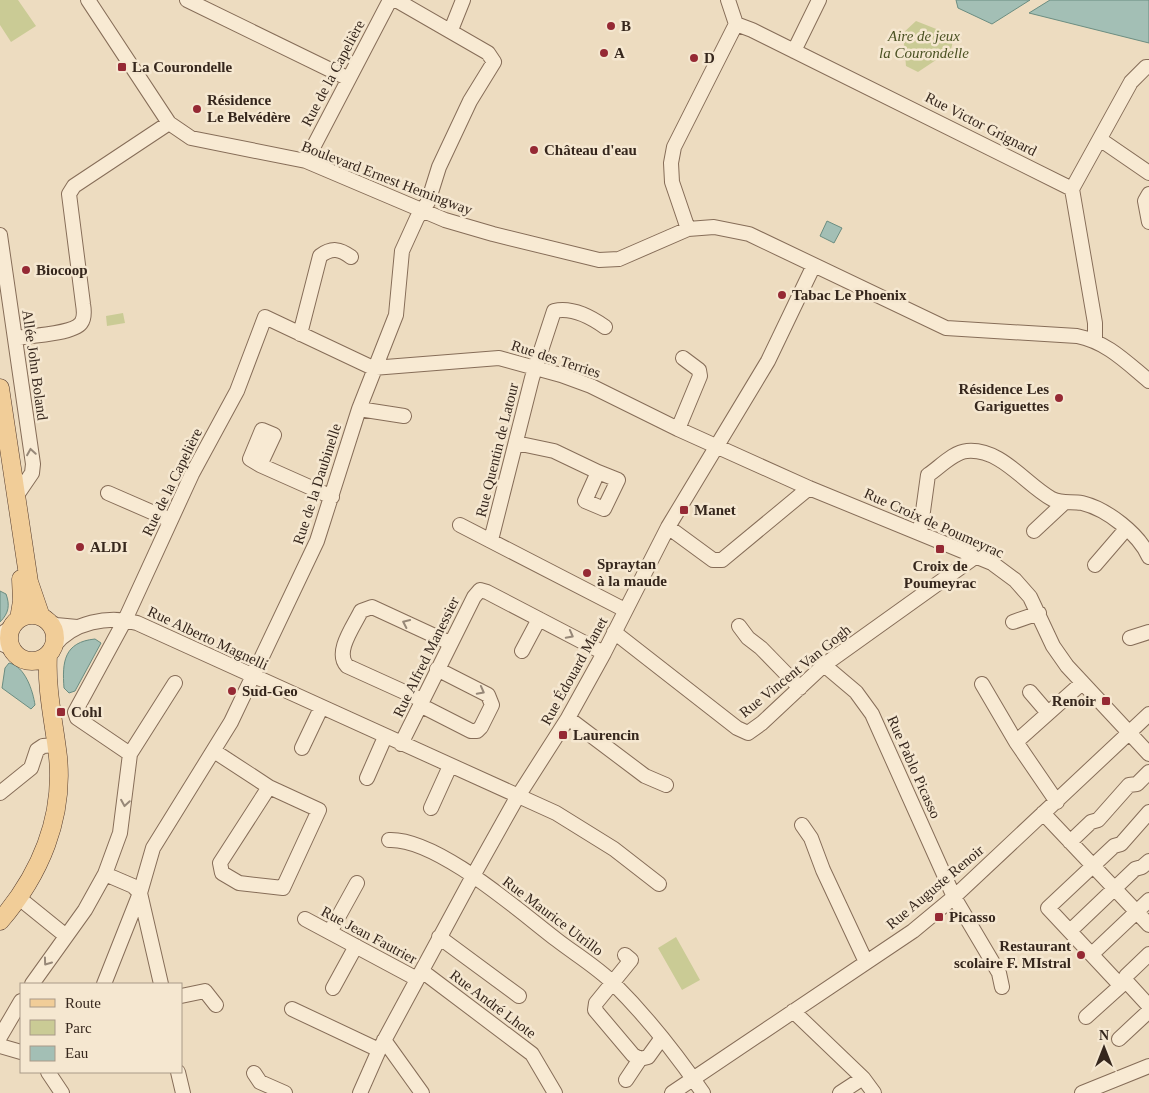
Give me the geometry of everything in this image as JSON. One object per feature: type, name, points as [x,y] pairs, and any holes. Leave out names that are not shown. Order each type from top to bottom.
[{"type":"main road","points":[[0,388],[29,582],[44,619],[55,632],[51,650],[49,700],[56,745],[59,784],[57,806],[44,851],[34,873],[18,898],[0,920]]},
{"type":"main road","points":[[0,432],[22,584],[9,634],[19,657],[31,661],[43,658],[51,650]]},
{"type":"main road","points":[[9,634],[26,616],[44,619]]},
{"type":"main road","points":[[31,661],[49,700]]},
{"type":"street","name":"Boulevard Ernest Hemingway","points":[[88,0],[169,123],[198,140],[306,161],[422,211],[493,234],[599,260],[619,260],[688,229],[714,227],[749,234],[946,328],[1077,336],[1095,340],[1108,346],[1149,381]]},
{"type":"street","points":[[187,0],[347,78]]},
{"type":"street","name":"Rue de la Capelière","points":[[306,161],[347,78],[390,0]]},
{"type":"street","points":[[396,0],[451,30],[464,0]]},
{"type":"street","points":[[688,229],[672,182],[671,163],[674,147],[736,24],[728,0]]},
{"type":"street","points":[[794,51],[818,0]]},
{"type":"street","name":"Rue Victor Grignard","points":[[736,24],[1072,188]]},
{"type":"street","name":"Rue de la Daubinelle","points":[[104,983],[140,894],[153,848],[214,750],[317,542],[359,409],[396,315],[402,251],[428,202],[439,168],[470,102],[494,62],[488,53],[451,30]]},
{"type":"street","points":[[1095,340],[1095,323],[1072,188],[1101,140],[1131,82],[1146,67],[1149,67]]},
{"type":"street","points":[[15,338],[73,329],[81,323],[84,316],[84,304],[69,194],[74,186],[169,123]]},
{"type":"street","points":[[1101,140],[1149,173]]},
{"type":"street","points":[[1149,194],[1145,201],[1149,222]]},
{"type":"street","name":"Allée John Boland","points":[[0,235],[33,464],[32,473],[17,495]]},
{"type":"street","points":[[351,257],[342,250],[336,249],[327,250],[320,256],[300,334],[374,368]]},
{"type":"street","name":"Rue Édouard Manet","points":[[360,1093],[382,1045],[473,876],[518,796],[568,718],[604,653],[668,527],[768,361],[814,264]]},
{"type":"street","name":"Rue Quentin de Latour","points":[[491,540],[536,368],[554,311],[562,309],[591,317],[605,326]]},
{"type":"street","name":"Rue de la Capelière","points":[[130,754],[77,718],[75,712],[125,620],[170,520],[237,391],[265,317],[300,334]]},
{"type":"street","name":"Rue des Terries","points":[[374,368],[499,358],[591,386],[678,429],[716,445]]},
{"type":"street","points":[[678,429],[700,376],[698,370],[683,358]]},
{"type":"street","points":[[359,409],[404,416]]},
{"type":"street","points":[[516,443],[554,451],[598,472]]},
{"type":"street","name":"Rue Croix de Poumeyrac","points":[[716,445],[809,488],[992,563],[1015,580],[1030,597],[1060,657],[1149,754]]},
{"type":"street","points":[[920,533],[928,475],[958,454],[966,451],[992,456],[1053,499],[1082,503],[1102,511],[1144,545],[1149,557]]},
{"type":"street","points":[[260,464],[332,497]]},
{"type":"street","points":[[668,527],[713,560],[722,560],[809,488]]},
{"type":"street","points":[[108,493],[170,520]]},
{"type":"street","points":[[1034,531],[1065,502]]},
{"type":"street","name":"Rue Quentin de Latour","points":[[460,525],[625,610]]},
{"type":"street","points":[[1095,565],[1126,529]]},
{"type":"street","name":"Rue Vincent Van Gogh","points":[[614,632],[737,728],[748,733],[762,723],[824,665],[975,557]]},
{"type":"street","name":"Rue Alfred Manessier","points":[[401,744],[450,643],[474,597],[480,590],[604,653]]},
{"type":"street","points":[[437,670],[488,694],[492,705],[482,727],[477,731],[471,731],[421,703],[346,666],[342,661],[342,653],[360,612],[372,607],[450,643]]},
{"type":"street","points":[[1013,622],[1039,613]]},
{"type":"street","points":[[44,619],[56,625],[77,627]]},
{"type":"street","points":[[522,651],[540,619]]},
{"type":"street","name":"Rue Alberto Magnelli","points":[[77,627],[100,622],[125,620],[137,623],[518,796],[575,824],[614,849],[659,884]]},
{"type":"street","points":[[739,626],[748,638],[761,648],[800,688]]},
{"type":"street","points":[[51,650],[60,638],[77,627]]},
{"type":"street","points":[[1130,638],[1149,632]]},
{"type":"street","name":"Rue Pablo Picasso","points":[[824,665],[856,692],[872,714],[954,897],[999,973],[1002,987]]},
{"type":"street","points":[[33,983],[85,910],[105,874],[120,833],[130,754],[175,683]]},
{"type":"street","points":[[1016,742],[1082,683]]},
{"type":"street","points":[[982,684],[1016,742],[1056,802]]},
{"type":"street","points":[[1030,692],[1048,712]]},
{"type":"street","points":[[302,748],[321,708]]},
{"type":"street","name":"Rue Auguste Renoir","points":[[672,1093],[913,931],[954,897],[1149,714]]},
{"type":"street","points":[[568,718],[645,776],[666,785]]},
{"type":"street","points":[[367,778],[385,737]]},
{"type":"street","points":[[2,787],[31,768],[37,750],[43,746],[56,745]]},
{"type":"street","points":[[214,750],[269,787],[319,810],[283,888],[239,883],[222,873],[220,863],[269,787]]},
{"type":"street","points":[[432,808],[450,766]]},
{"type":"street","points":[[1070,842],[1091,822],[1098,820],[1129,785],[1137,784],[1149,772]]},
{"type":"street","points":[[1149,812],[1121,844],[1114,846],[1048,908],[1092,954],[1149,1006]]},
{"type":"street","points":[[1043,813],[1149,925]]},
{"type":"street","points":[[802,825],[811,838],[823,870],[866,962]]},
{"type":"street","name":"Rue Maurice Utrillo","points":[[389,840],[400,839],[435,854],[473,876],[613,983],[661,1038],[703,1093]]},
{"type":"street","points":[[1070,931],[1135,869],[1142,867],[1149,861]]},
{"type":"street","points":[[105,874],[133,886],[140,894],[161,983]]},
{"type":"street","points":[[330,932],[357,883]]},
{"type":"street","points":[[18,898],[66,936]]},
{"type":"street","points":[[1092,954],[1149,900]]},
{"type":"street","name":"Rue Jean Fautrier","points":[[305,919],[356,946],[419,975]]},
{"type":"street","points":[[124,932],[147,925]]},
{"type":"street","points":[[439,938],[519,996]]},
{"type":"street","points":[[333,988],[356,946]]},
{"type":"street","points":[[1086,1017],[1123,983],[1126,976],[1149,954]]},
{"type":"street","name":"Rue Maurice Utrillo","points":[[613,983],[632,960],[625,955]]},
{"type":"street","name":"Rue André Lhote","points":[[419,975],[532,1054],[555,1093]]},
{"type":"street","points":[[613,983],[596,1003],[595,1010],[633,1055],[640,1059]]},
{"type":"street","points":[[182,996],[205,991],[216,1005]]},
{"type":"street","points":[[0,1037],[20,1003]]},
{"type":"street","points":[[292,1009],[382,1045],[422,1093]]},
{"type":"street","points":[[793,1011],[862,1078],[874,1093]]},
{"type":"street","points":[[1119,1039],[1149,1011]]},
{"type":"street","points":[[626,1080],[640,1059],[648,1056],[661,1038]]},
{"type":"street","points":[[0,1046],[20,1052]]},
{"type":"street","points":[[1082,1093],[1149,1066]]},
{"type":"street","points":[[49,1073],[62,1093]]},
{"type":"street","points":[[178,1073],[183,1093]]},
{"type":"street","points":[[254,1073],[260,1082],[285,1093]]},
{"type":"street","points":[[840,1093],[862,1078]]},
{"type":"green space","points":[[0,0],[18,0],[36,26],[11,42],[0,25]]},
{"type":"green space","name":"Aire de jeux la Courondelle","points":[[916,21],[954,36],[951,50],[918,72],[906,66],[903,33]]},
{"type":"green space","points":[[123,313],[125,323],[107,326],[106,316]]},
{"type":"green space","points":[[676,937],[700,980],[682,990],[658,948]]},
{"type":"water","points":[[956,0],[1030,0],[992,24],[958,8]]},
{"type":"water","points":[[1050,0],[1149,0],[1149,43],[1029,13]]},
{"type":"water","points":[[827,221],[842,228],[834,243],[820,236]]},
{"type":"water","points":[[0,591],[6,594],[8,605],[7,612],[0,622]]},
{"type":"water","points":[[95,639],[101,643],[75,691],[69,693],[64,688],[63,679],[67,655],[77,644]]},
{"type":"water","points":[[9,663],[20,669],[27,680],[35,705],[31,709],[2,688],[5,668]]},
{"type":"place","name":"B","points":[[611,26]]},
{"type":"place","name":"A","points":[[604,53]]},
{"type":"place","name":"D","points":[[694,58]]},
{"type":"place","name":"La Courondelle","points":[[122,67]]},
{"type":"place","name":"Résidence Le Belvédère","points":[[197,109]]},
{"type":"place","name":"Château d'eau","points":[[534,150]]},
{"type":"place","name":"Biocoop","points":[[26,270]]},
{"type":"place","name":"Tabac Le Phoenix","points":[[782,295]]},
{"type":"place","name":"Résidence Les Gariguettes","points":[[1059,398]]},
{"type":"place","name":"Manet","points":[[684,510]]},
{"type":"place","name":"ALDI","points":[[80,547]]},
{"type":"place","name":"Croix de Poumeyrac","points":[[940,549]]},
{"type":"place","name":"Spraytan à la maude","points":[[587,573]]},
{"type":"place","name":"Sud-Geo","points":[[232,691]]},
{"type":"place","name":"Renoir","points":[[1106,701]]},
{"type":"place","name":"Cohl","points":[[61,712]]},
{"type":"place","name":"Laurencin","points":[[563,735]]},
{"type":"place","name":"Picasso","points":[[939,917]]},
{"type":"place","name":"Restaurant scolaire F. MIstral","points":[[1081,955]]}]
